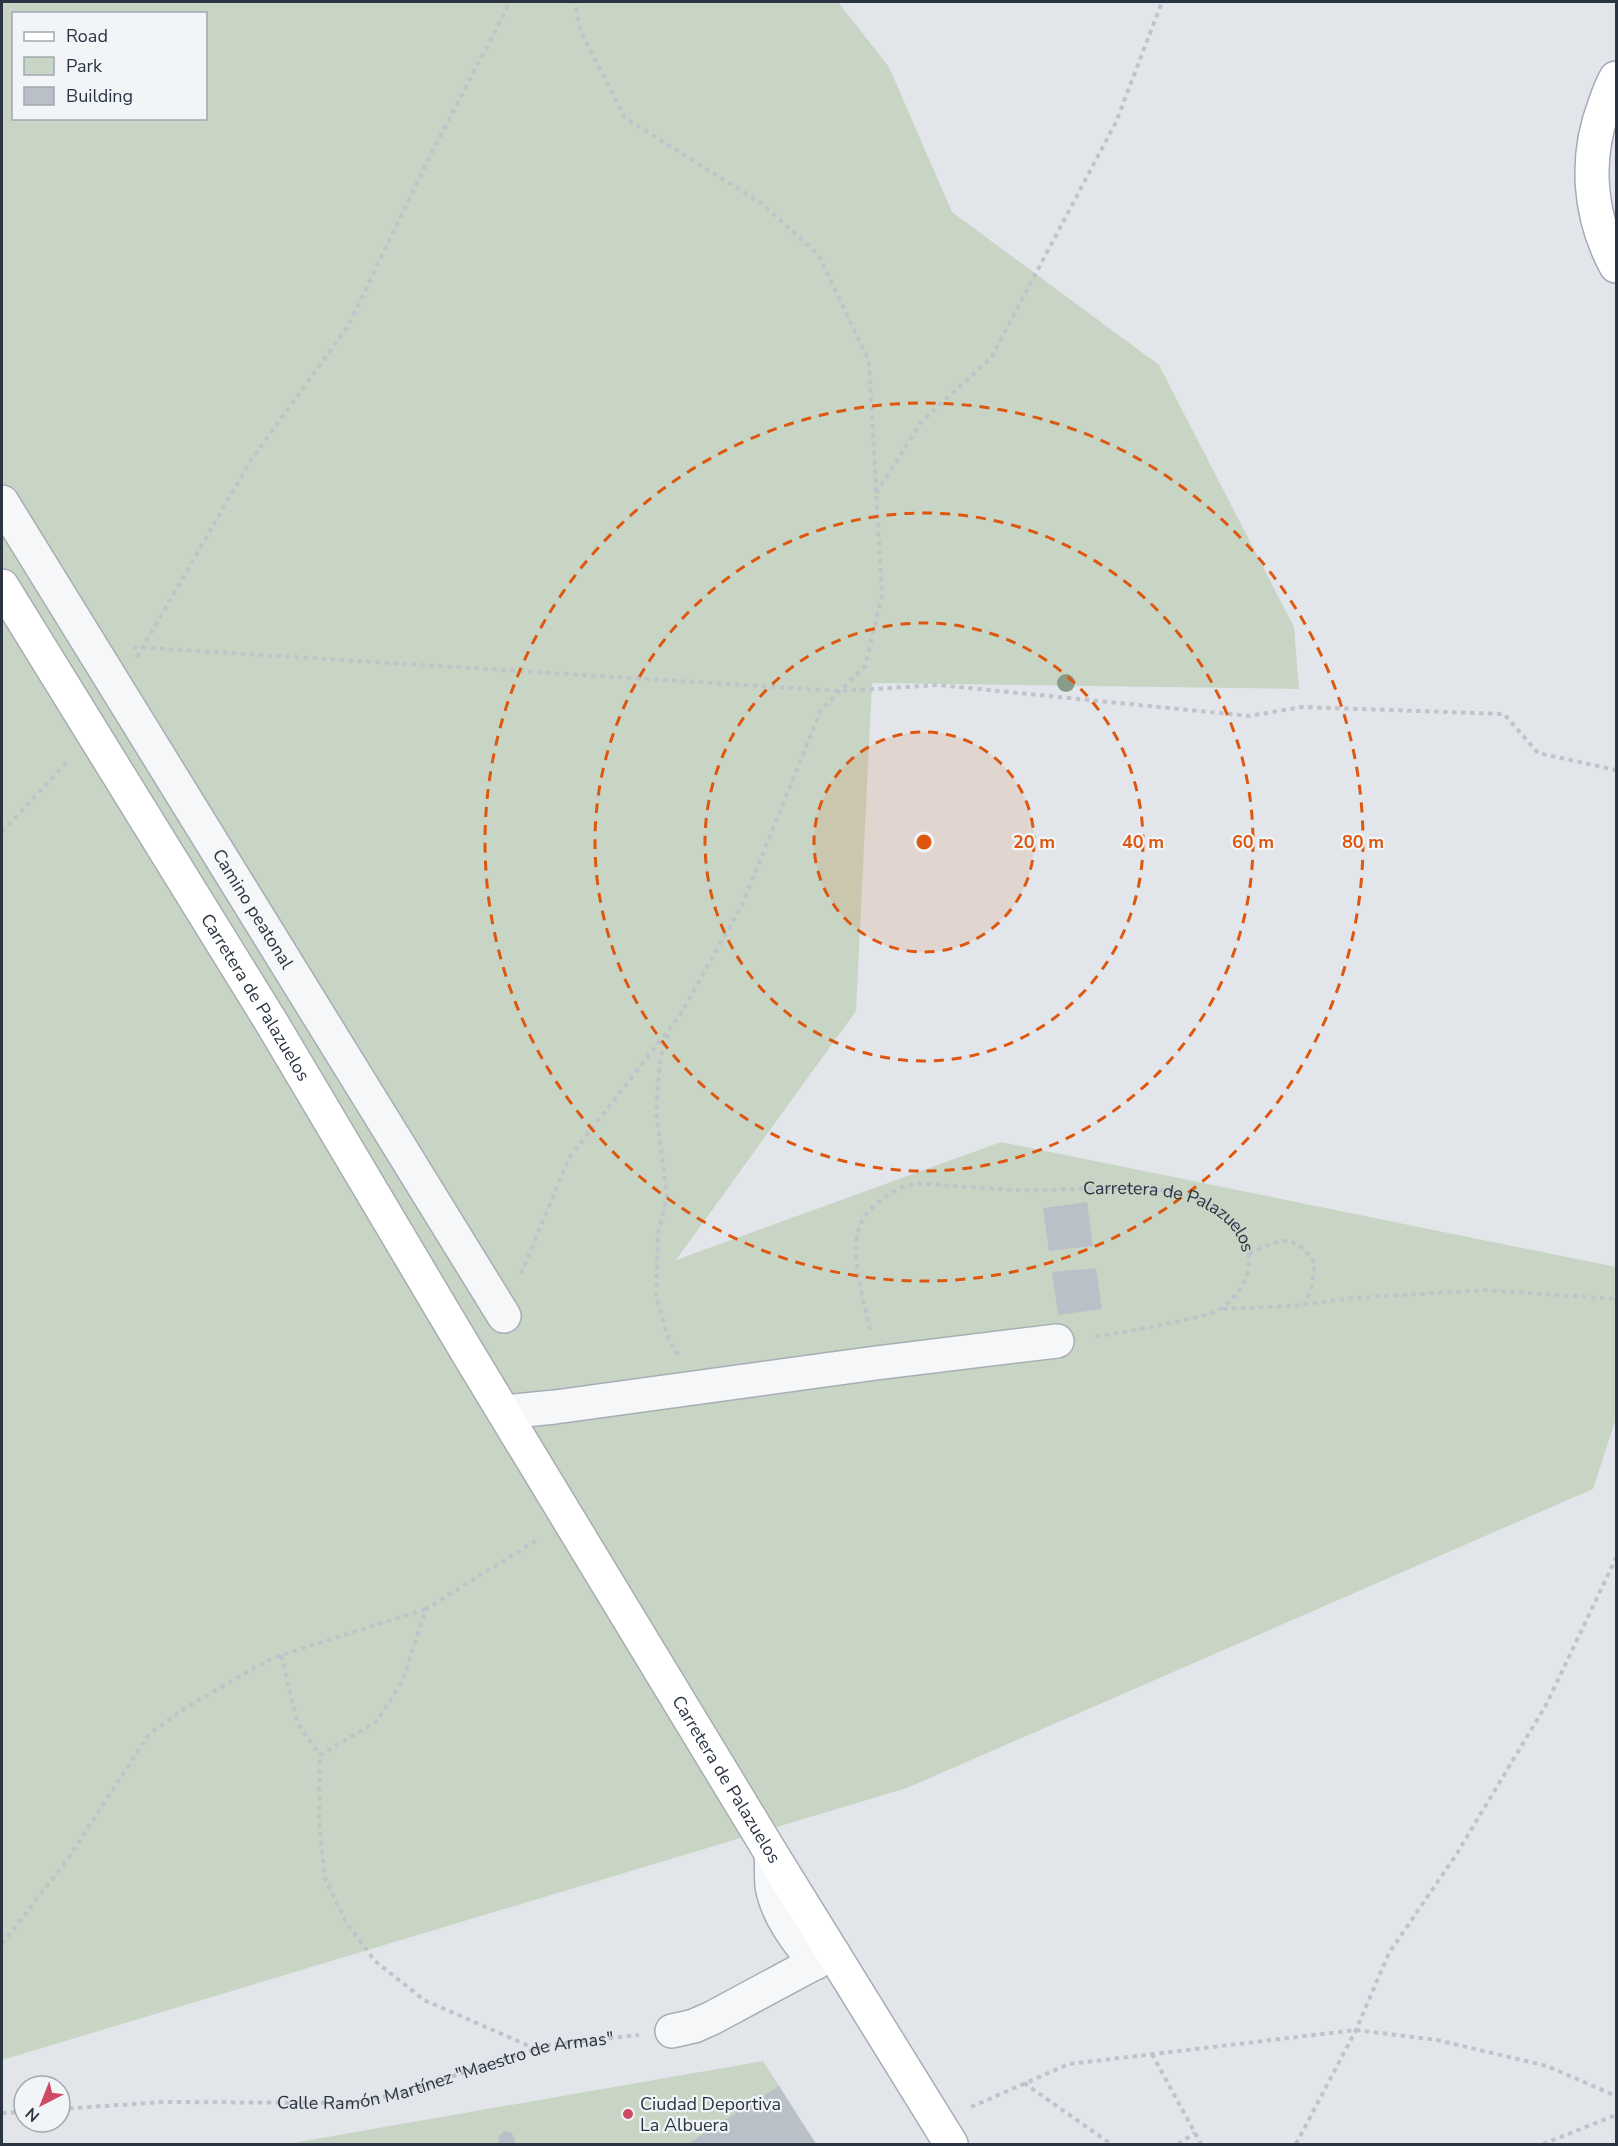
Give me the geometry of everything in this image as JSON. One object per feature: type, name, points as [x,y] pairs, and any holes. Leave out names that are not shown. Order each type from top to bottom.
[{"type":"street","points":[[1617,78],[1597,123],[1591,164],[1593,206],[1605,245],[1617,266]]},
{"type":"street","name":"Camino peatonal","points":[[2,502],[504,1316]]},
{"type":"street","name":"Carretera de Palazuelos","points":[[2,586],[273,1025],[771,1853],[824,1958],[951,2145]]},
{"type":"street","points":[[504,1412],[1057,1341]]},
{"type":"street","points":[[672,2031],[694,2026],[712,2018],[824,1958]]},
{"type":"path","points":[[118,690],[251,460],[348,326],[429,158],[510,2]]},
{"type":"path","points":[[504,1316],[569,1158],[680,1015],[742,905],[820,710],[864,666],[882,597],[869,361],[818,254],[761,202],[625,118],[580,30],[575,2]]},
{"type":"path","points":[[876,494],[922,421],[991,358],[1116,122],[1162,2]]},
{"type":"path","points":[[90,645],[840,691],[938,685],[1248,716],[1302,707],[1504,714],[1538,753],[1617,770]]},
{"type":"path","points":[[2,832],[92,734]]},
{"type":"path","points":[[669,1029],[660,1059],[656,1112],[667,1196],[658,1234],[656,1294],[669,1340],[700,1388]]},
{"type":"path","name":"Carretera de Palazuelos","points":[[876,1363],[859,1277],[856,1247],[862,1220],[877,1203],[885,1196],[914,1184],[1021,1190],[1120,1188],[1175,1192],[1206,1202],[1227,1215],[1245,1235],[1249,1254],[1249,1270],[1240,1289],[1222,1309]]},
{"type":"path","points":[[1249,1254],[1279,1240],[1294,1241],[1306,1249],[1315,1264],[1312,1285],[1305,1305]]},
{"type":"path","points":[[1057,1341],[1139,1330],[1203,1316],[1222,1309],[1305,1305],[1353,1298],[1485,1290],[1617,1299]]},
{"type":"path","points":[[2,1944],[67,1860],[149,1734],[185,1708],[272,1658],[426,1609],[569,1520]]},
{"type":"path","points":[[1296,2145],[1356,2030],[1389,1953],[1456,1855],[1546,1704],[1617,1558]]},
{"type":"path","points":[[320,1755],[376,1722],[402,1682],[426,1609]]},
{"type":"path","points":[[281,1655],[298,1724],[320,1755],[320,1824],[325,1878],[346,1922],[375,1961],[424,2000],[536,2049]]},
{"type":"path","points":[[971,2107],[1069,2064],[1356,2030],[1437,2040],[1547,2066],[1617,2096]]},
{"type":"path","name":"Calle Ramón Martínez \"Maestro de Armas\"","points":[[72,2108],[163,2102],[353,2103],[398,2094],[549,2045],[672,2031]]},
{"type":"path","points":[[1152,2054],[1201,2145]]},
{"type":"path","points":[[1024,2083],[1111,2145]]},
{"type":"path","points":[[1544,2145],[1617,2115]]},
{"type":"path","points":[[1178,2145],[1195,2133]]},
{"type":"green space","points":[[2,2],[838,2],[889,67],[952,212],[1159,365],[1294,627],[1299,689],[872,683],[856,1011],[676,1260],[1001,1142],[1616,1267],[1616,1418],[1593,1489],[907,1788],[2,2060]]},
{"type":"green space","name":"Ciudad Deportiva La Albuera","points":[[763,2061],[816,2144],[287,2144]]},
{"type":"building","points":[[1087,1202],[1093,1246],[1049,1251],[1043,1208]]},
{"type":"building","points":[[1096,1268],[1102,1309],[1058,1315],[1052,1272]]},
{"type":"building","points":[[779,2086],[816,2144],[687,2144]]},
{"type":"building","points":[[504,2131],[512,2133],[514,2144],[499,2144],[498,2137]]},
{"type":"place","name":"Ciudad Deportiva La Albuera","points":[[628,2114]]}]
